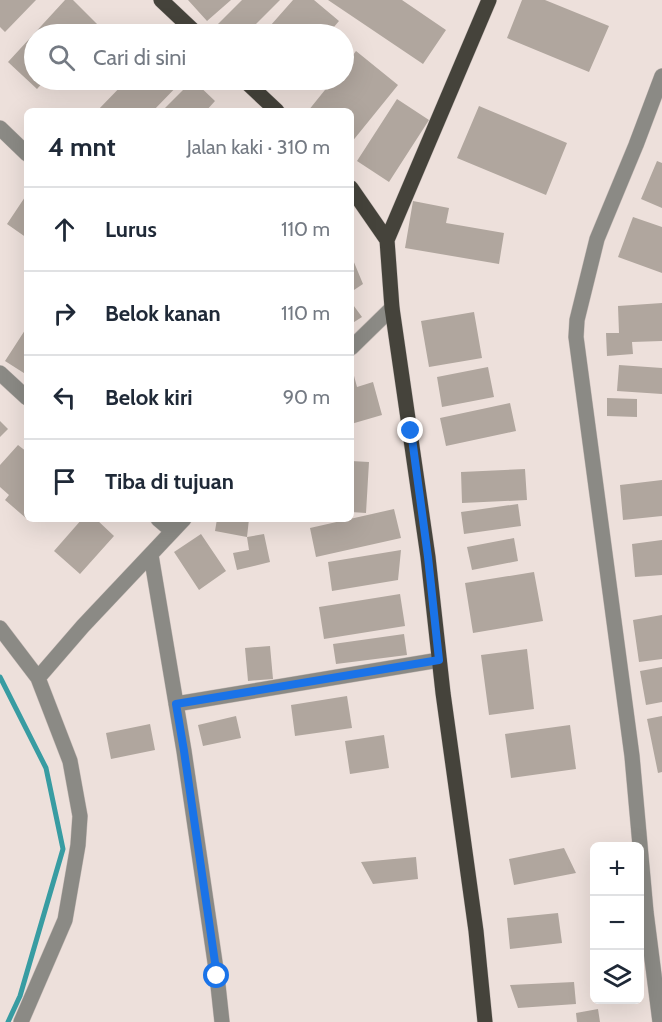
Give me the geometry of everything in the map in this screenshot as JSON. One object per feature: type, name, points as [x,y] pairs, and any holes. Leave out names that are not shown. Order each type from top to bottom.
[{"type":"main road","points":[[161,0],[186,24]]},
{"type":"main road","points":[[485,1022],[476,931],[439,660],[428,557],[392,308],[387,240],[489,0]]},
{"type":"main road","points":[[255,90],[274,108]]},
{"type":"main road","points":[[354,192],[387,240]]},
{"type":"street","points":[[660,1022],[646,912],[631,745],[576,337],[577,320],[597,239],[662,76]]},
{"type":"street","points":[[0,128],[24,151]]},
{"type":"street","points":[[354,345],[392,308]]},
{"type":"street","points":[[0,373],[24,395]]},
{"type":"street","points":[[162,522],[172,531]]},
{"type":"street","points":[[38,678],[83,626],[181,522]]},
{"type":"street","points":[[151,555],[184,751],[222,1022]]},
{"type":"street","points":[[0,627],[38,678],[70,761],[80,816],[78,845],[65,920],[21,1022]]},
{"type":"street","points":[[176,704],[439,660]]},
{"type":"building","points":[[0,0],[36,0],[5,32],[0,27]]},
{"type":"building","points":[[65,0],[73,0],[97,24],[43,24]]},
{"type":"building","points":[[188,0],[231,0],[207,21]]},
{"type":"building","points":[[242,0],[280,0],[256,24],[218,24]]},
{"type":"building","points":[[293,0],[314,0],[339,21],[336,24],[272,24]]},
{"type":"building","points":[[328,0],[402,0],[446,30],[423,64]]},
{"type":"building","points":[[522,0],[545,0],[609,26],[589,72],[507,38]]},
{"type":"building","points":[[24,45],[24,77],[8,62]]},
{"type":"building","points":[[356,51],[398,85],[354,139],[354,108],[310,108],[325,90],[354,90],[354,54]]},
{"type":"building","points":[[117,90],[173,90],[156,108],[100,108]]},
{"type":"building","points":[[183,90],[203,90],[215,101],[209,108],[165,108]]},
{"type":"building","points":[[397,99],[429,120],[389,182],[357,161]]},
{"type":"building","points":[[479,106],[567,143],[546,195],[457,158]]},
{"type":"building","points":[[657,161],[662,163],[662,208],[641,199]]},
{"type":"building","points":[[24,198],[24,236],[7,224]]},
{"type":"building","points":[[413,201],[449,208],[446,223],[504,233],[499,264],[405,248]]},
{"type":"building","points":[[633,217],[662,227],[662,273],[618,257]]},
{"type":"building","points":[[354,262],[363,284],[354,290]]},
{"type":"building","points":[[662,303],[662,341],[632,342],[633,354],[607,356],[606,333],[619,333],[618,306]]},
{"type":"building","points":[[354,306],[362,317],[354,322]]},
{"type":"building","points":[[474,312],[482,358],[429,367],[421,321]]},
{"type":"building","points":[[24,332],[24,373],[5,361]]},
{"type":"building","points":[[619,365],[662,368],[662,394],[617,391]]},
{"type":"building","points":[[488,367],[494,397],[442,407],[437,377]]},
{"type":"building","points":[[354,376],[357,387],[373,382],[382,415],[354,423]]},
{"type":"building","points":[[607,398],[637,399],[637,417],[607,416]]},
{"type":"building","points":[[510,403],[516,431],[446,446],[440,418]]},
{"type":"building","points":[[0,421],[8,429],[0,437]]},
{"type":"building","points":[[18,445],[24,450],[24,516],[5,500],[9,495],[0,487],[0,465]]},
{"type":"building","points":[[354,461],[369,462],[366,513],[354,512]]},
{"type":"building","points":[[525,469],[527,500],[462,503],[461,472]]},
{"type":"building","points":[[662,480],[662,516],[623,520],[620,485]]},
{"type":"building","points":[[518,504],[521,526],[464,534],[461,512]]},
{"type":"building","points":[[394,509],[401,538],[316,557],[310,528],[337,522],[354,522],[354,518]]},
{"type":"building","points":[[79,522],[99,522],[114,536],[80,574],[54,551]]},
{"type":"building","points":[[216,522],[249,522],[247,537],[215,531]]},
{"type":"building","points":[[201,534],[226,571],[199,590],[174,552]]},
{"type":"building","points":[[264,534],[270,562],[237,570],[233,553],[249,550],[247,537]]},
{"type":"building","points":[[514,538],[518,561],[472,570],[467,547]]},
{"type":"building","points":[[662,540],[662,575],[635,577],[632,544]]},
{"type":"building","points":[[401,550],[398,580],[332,591],[328,562]]},
{"type":"building","points":[[534,572],[543,621],[473,633],[465,583]]},
{"type":"building","points":[[400,594],[405,626],[324,639],[319,607]]},
{"type":"building","points":[[662,615],[662,659],[639,662],[633,620]]},
{"type":"building","points":[[404,634],[407,655],[336,664],[333,644]]},
{"type":"building","points":[[270,646],[273,679],[248,681],[245,648]]},
{"type":"building","points":[[527,649],[534,709],[489,715],[481,655]]},
{"type":"building","points":[[662,667],[662,702],[646,705],[640,671]]},
{"type":"building","points":[[347,696],[352,728],[295,736],[291,705]]},
{"type":"building","points":[[236,716],[241,738],[203,746],[198,725]]},
{"type":"building","points":[[662,716],[662,772],[658,773],[647,719]]},
{"type":"building","points":[[150,724],[155,750],[111,759],[106,733]]},
{"type":"building","points":[[570,725],[576,769],[511,778],[505,734]]},
{"type":"building","points":[[384,735],[389,768],[350,774],[345,741]]},
{"type":"building","points":[[564,848],[576,873],[514,885],[509,859]]},
{"type":"building","points":[[416,857],[418,879],[373,884],[361,862]]},
{"type":"building","points":[[558,913],[562,943],[510,949],[507,918]]},
{"type":"building","points":[[574,982],[576,1004],[518,1008],[510,985]]},
{"type":"building","points":[[598,1009],[600,1022],[577,1022],[576,1013]]},
{"type":"waterway","points":[[0,677],[46,768],[63,849],[20,996],[8,1022]]},
{"type":"route","points":[[217,976],[176,704],[439,660],[411,431]]}]
